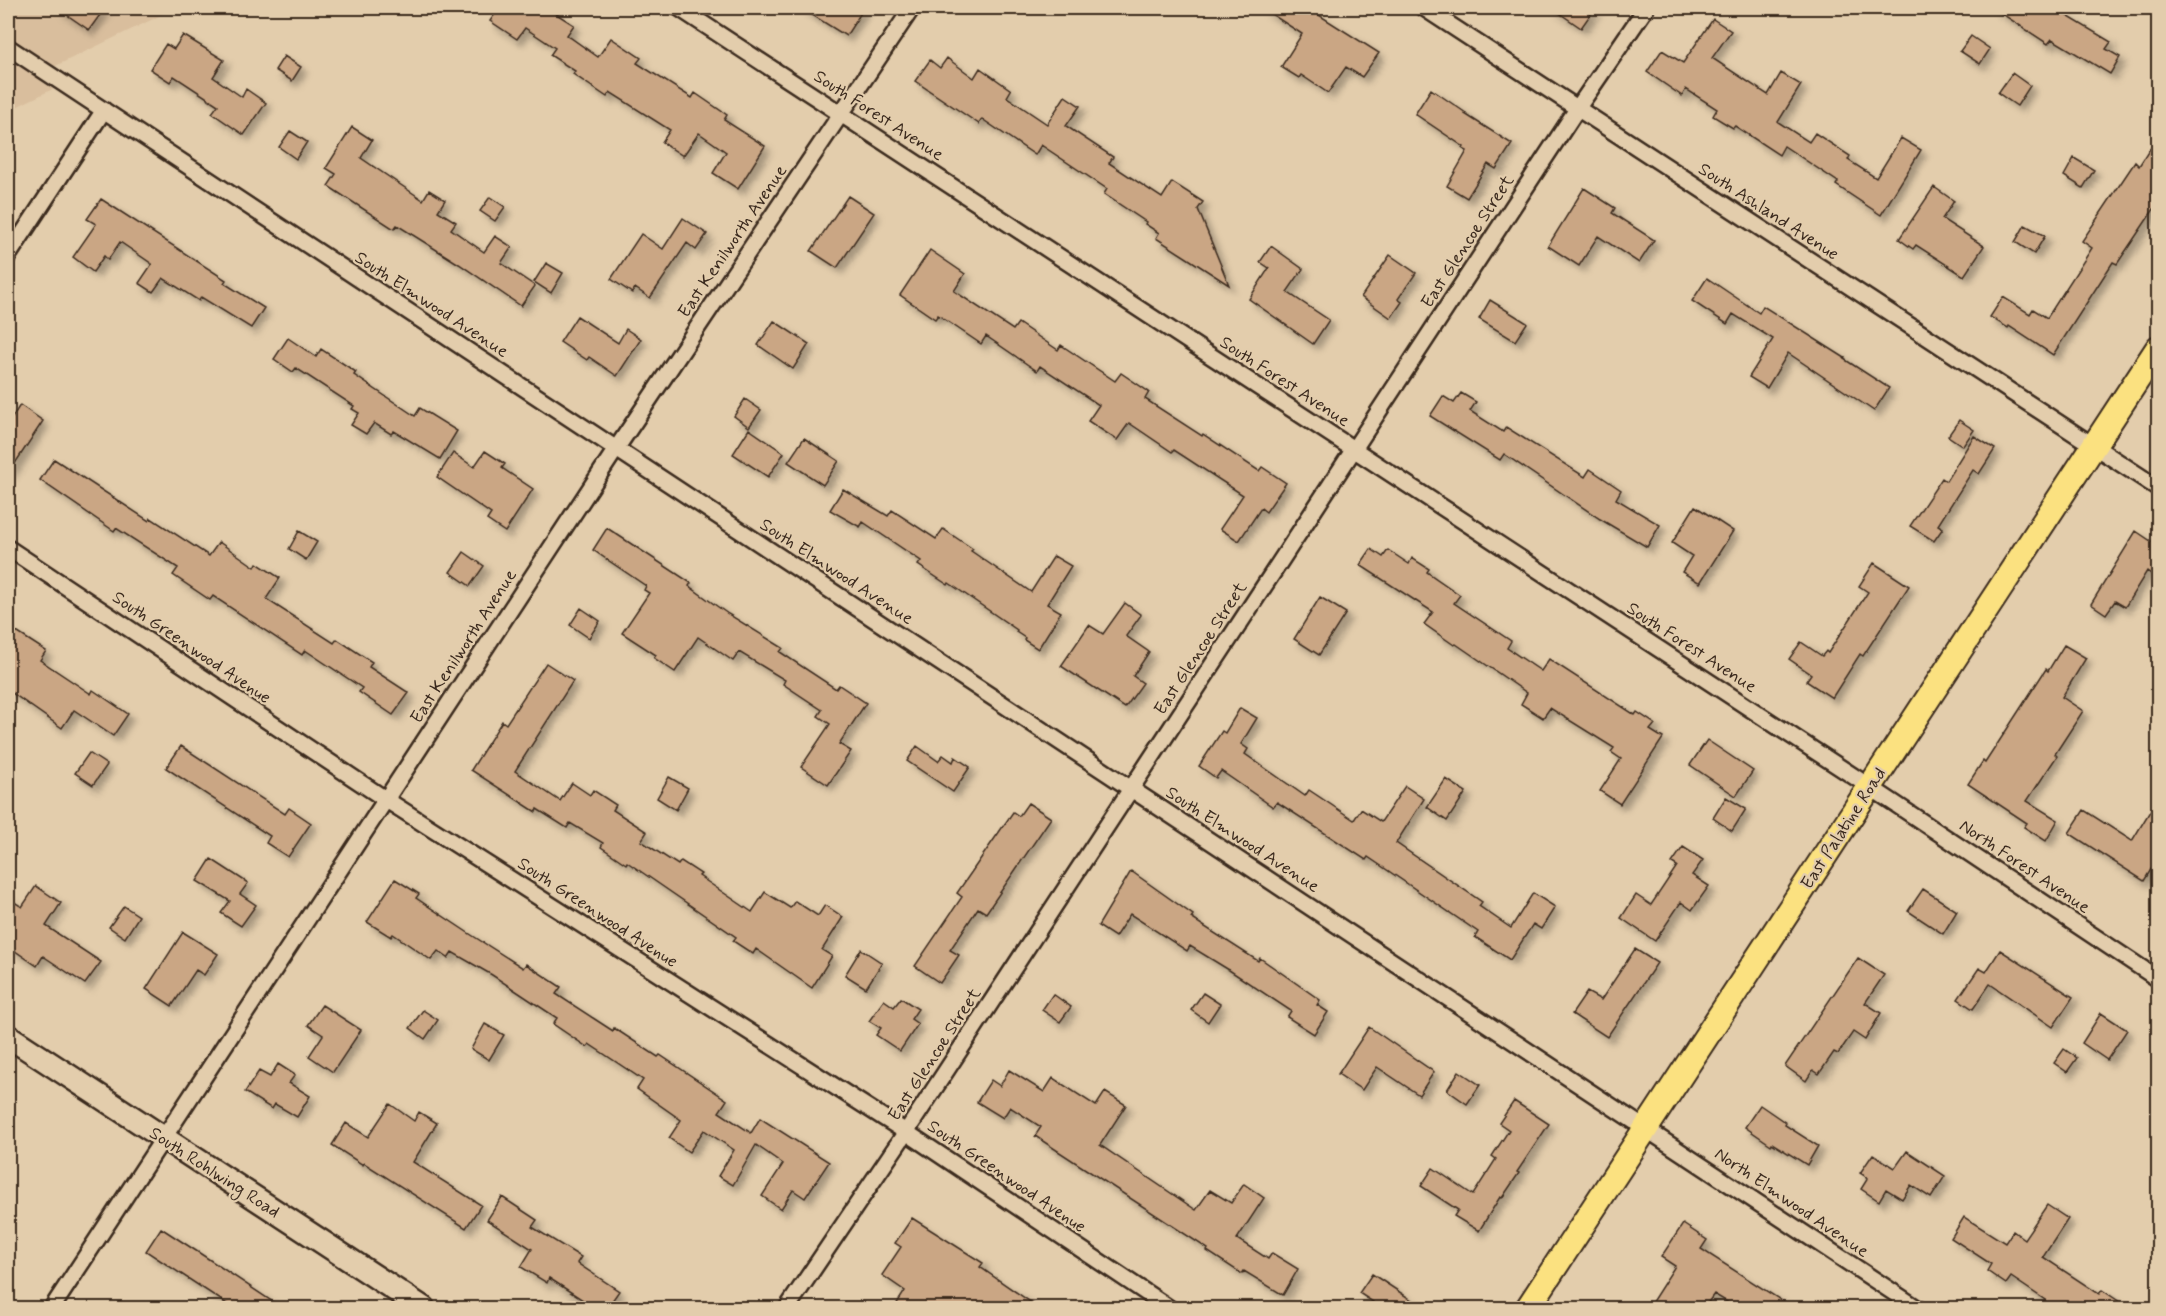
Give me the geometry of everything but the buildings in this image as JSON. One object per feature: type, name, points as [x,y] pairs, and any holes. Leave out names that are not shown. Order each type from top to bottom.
[{"type":"main road","name":"East Palatine Road","points":[[1528,1308],[2158,348]]},
{"type":"street","name":"South Forest Avenue","points":[[679,8],[1870,787]]},
{"type":"street","name":"East Kenilworth Avenue","points":[[52,1308],[616,449],[912,8]]},
{"type":"street","name":"South Ashland Avenue","points":[[1424,8],[2158,488]]},
{"type":"street","name":"East Glencoe Street","points":[[787,1308],[906,1132],[1577,109],[1646,8]]},
{"type":"street","name":"South Elmwood Avenue","points":[[8,47],[1646,1129]]},
{"type":"street","points":[[8,256],[104,110]]},
{"type":"street","name":"South Greenwood Avenue","points":[[8,548],[385,799],[906,1132],[1169,1308]]},
{"type":"street","name":"North Forest Avenue","points":[[1870,787],[2158,979]]},
{"type":"street","name":"South Rohlwing Road","points":[[8,1036],[423,1308]]},
{"type":"street","name":"North Elmwood Avenue","points":[[1646,1129],[1917,1308]]},
{"type":"shaded area","points":[[8,8],[176,8],[45,71],[63,84],[8,111]]}]
